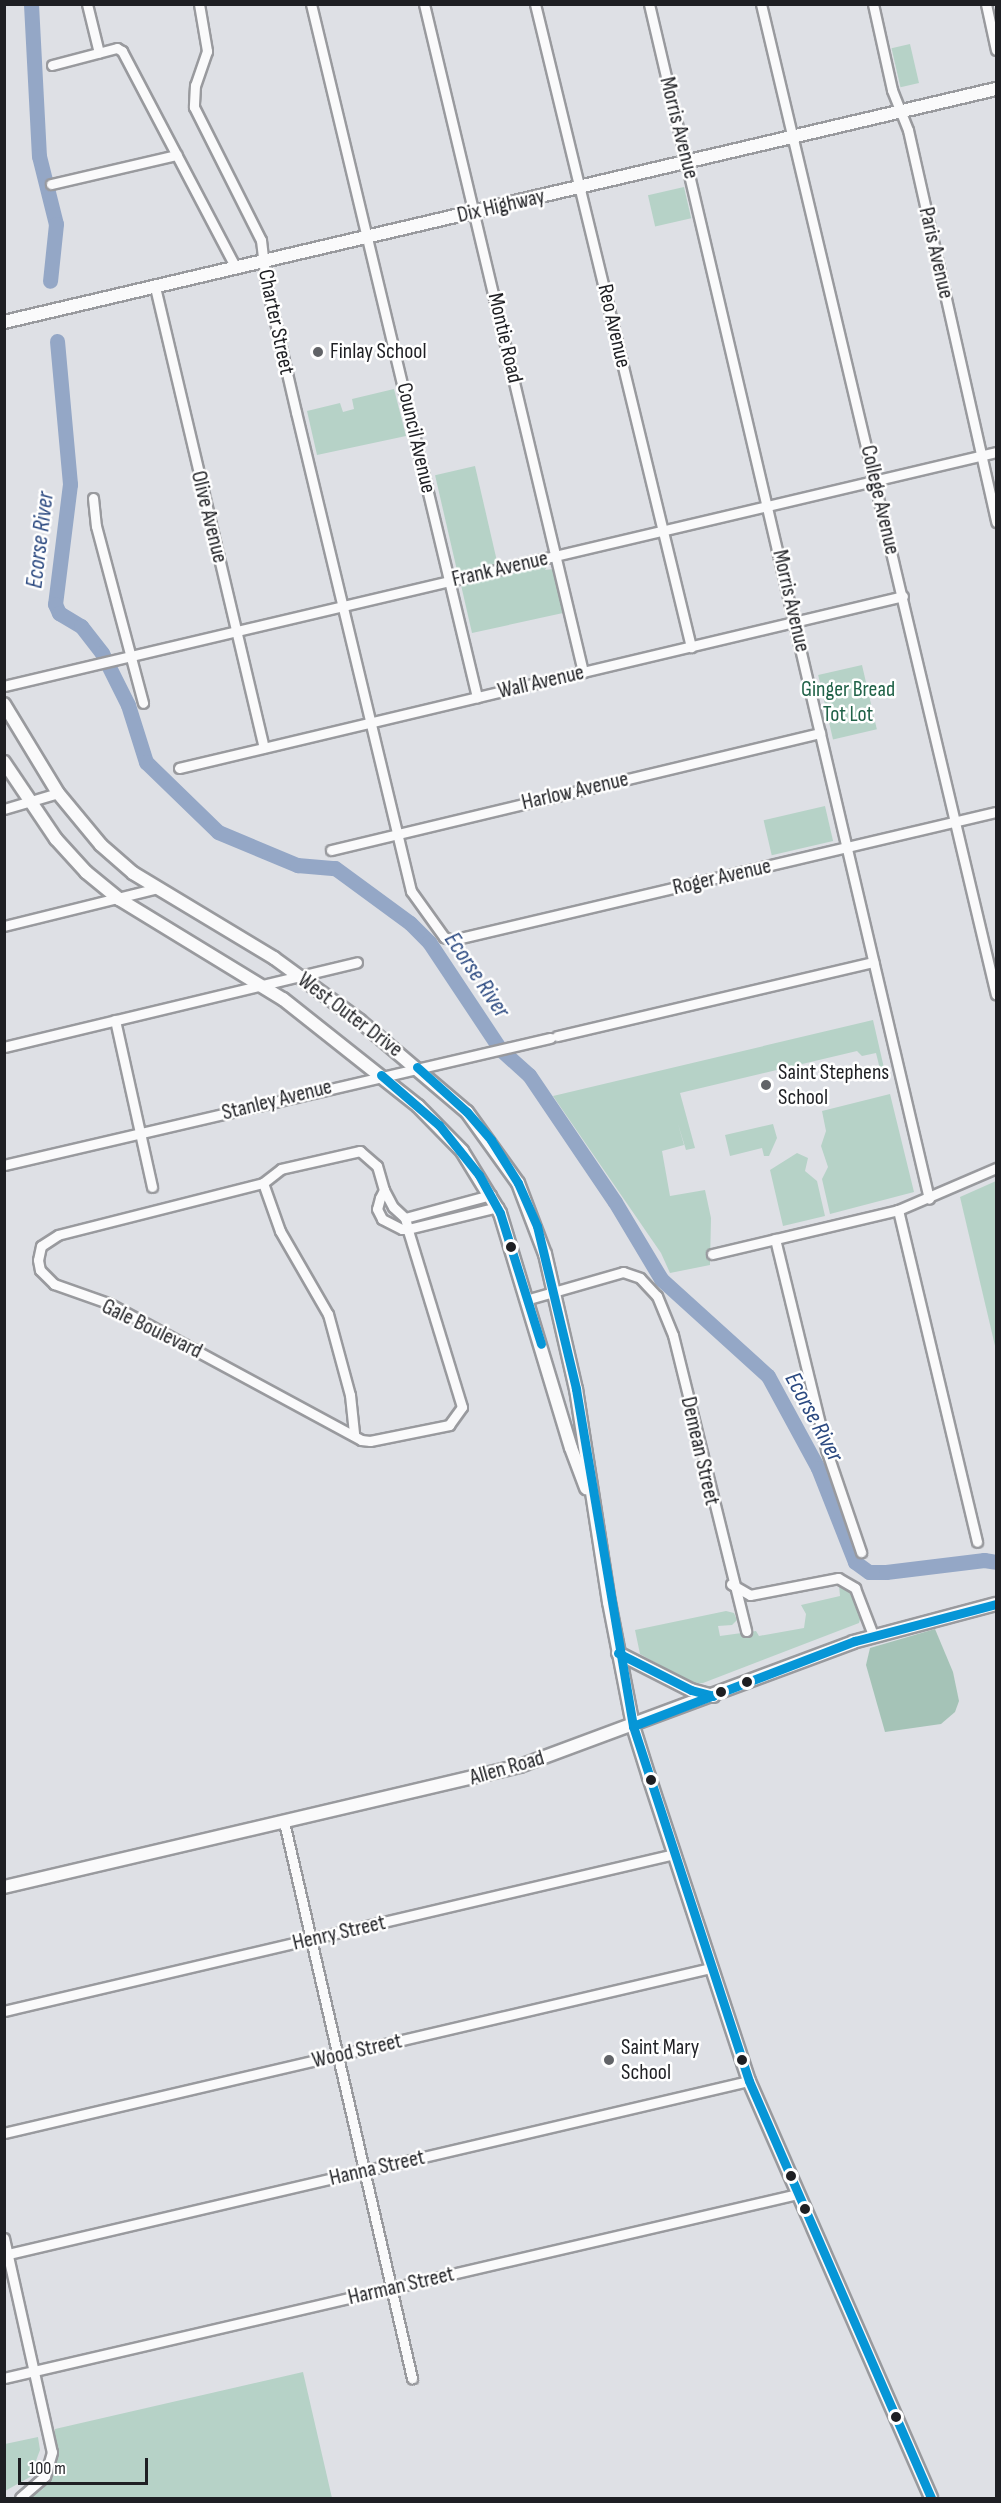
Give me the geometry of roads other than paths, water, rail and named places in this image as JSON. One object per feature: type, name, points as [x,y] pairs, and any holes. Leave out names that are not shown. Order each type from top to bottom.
[{"type":"main road","name":"Dix Highway","points":[[4,322],[996,89]]},
{"type":"main road","name":"West Outer Drive","points":[[4,704],[58,793],[101,845],[157,888],[300,976],[417,1067],[467,1112],[511,1170],[537,1226],[553,1291],[576,1389],[592,1503]]},
{"type":"main road","name":"West Outer Drive","points":[[4,762],[30,804],[79,864],[119,899],[263,985],[381,1075],[451,1138],[498,1208],[529,1299],[571,1448],[592,1503]]},
{"type":"main road","points":[[592,1503],[633,1726],[710,1968],[749,2081],[931,2499]]},
{"type":"main road","name":"Allen Road","points":[[4,1887],[520,1766],[633,1726],[873,1635],[996,1604]]},
{"type":"main road","points":[[618,1653],[692,1690],[713,1695]]},
{"type":"street","points":[[87,4],[99,53]]},
{"type":"street","name":"Charter Street","points":[[199,4],[207,51],[195,85],[194,107],[261,240],[263,262],[342,606],[413,895],[447,939]]},
{"type":"street","name":"Council Avenue","points":[[311,4],[366,237],[374,257],[477,697]]},
{"type":"street","name":"Montie Road","points":[[424,4],[583,672]]},
{"type":"street","name":"Reo Avenue","points":[[536,4],[561,123],[581,187],[692,647]]},
{"type":"street","name":"Morris Avenue","points":[[649,4],[769,505],[929,1199]]},
{"type":"street","name":"College Avenue","points":[[761,4],[876,480],[996,996]]},
{"type":"street","name":"Paris Avenue","points":[[873,4],[892,90],[901,111],[983,455],[996,522]]},
{"type":"street","points":[[986,4],[996,50]]},
{"type":"street","points":[[52,65],[120,49],[236,268]]},
{"type":"street","points":[[51,184],[177,155]]},
{"type":"street","name":"Olive Avenue","points":[[156,286],[167,344],[264,747]]},
{"type":"street","name":"Frank Avenue","points":[[4,686],[996,452]]},
{"type":"street","points":[[93,498],[96,526],[143,703]]},
{"type":"street","name":"Wall Avenue","points":[[179,768],[903,596]]},
{"type":"street","name":"Harlow Avenue","points":[[331,850],[820,733]]},
{"type":"street","points":[[4,809],[30,804],[58,793]]},
{"type":"street","name":"Roger Avenue","points":[[447,939],[996,812]]},
{"type":"street","points":[[4,926],[157,888]]},
{"type":"street","points":[[4,1047],[357,962]]},
{"type":"street","name":"Stanley Avenue","points":[[4,1165],[138,1135],[381,1075],[873,962]]},
{"type":"street","points":[[115,1020],[138,1135],[152,1186]]},
{"type":"street","name":"Gale Boulevard","points":[[360,1151],[377,1166],[384,1190],[393,1208],[405,1218],[462,1407],[459,1418],[449,1425],[370,1441],[108,1303],[54,1284],[40,1270],[39,1249],[50,1238],[263,1183],[281,1169],[360,1151]]},
{"type":"street","points":[[711,1254],[898,1210],[929,1199],[996,1168]]},
{"type":"street","points":[[263,1183],[280,1231],[328,1314],[350,1395],[354,1434]]},
{"type":"street","name":"Gale Boulevard","points":[[384,1190],[377,1204],[379,1214],[388,1224],[408,1229]]},
{"type":"street","points":[[405,1218],[491,1195]]},
{"type":"street","points":[[408,1229],[498,1208]]},
{"type":"street","points":[[898,1210],[977,1542]]},
{"type":"street","points":[[776,1239],[826,1449],[861,1552]]},
{"type":"street","name":"Demean Street","points":[[553,1291],[620,1272],[640,1278],[657,1296],[673,1335],[731,1584],[746,1631]]},
{"type":"street","points":[[529,1299],[553,1291]]},
{"type":"street","points":[[731,1584],[750,1595],[826,1577],[842,1579],[855,1588],[863,1603],[873,1635]]},
{"type":"street","points":[[284,1822],[412,2378]]},
{"type":"street","name":"Henry Street","points":[[4,2011],[674,1854]]},
{"type":"street","name":"Wood Street","points":[[4,2133],[710,1968]]},
{"type":"street","name":"Hanna Street","points":[[7,2255],[749,2081]]},
{"type":"street","name":"Harman Street","points":[[4,2378],[797,2194]]},
{"type":"street","points":[[4,2238],[52,2452],[43,2478],[20,2499]]},
{"type":"waterway","name":"Ecorse River","points":[[31,4],[39,156],[56,224],[50,281]]},
{"type":"waterway","name":"Ecorse River","points":[[57,341],[70,484],[55,604],[59,613],[81,626],[102,653],[128,705],[146,762],[218,832],[297,865],[335,868],[410,923],[429,942],[500,1049],[529,1075],[615,1202],[661,1279],[768,1376],[818,1468],[855,1562],[869,1572],[984,1560],[996,1562]]},
{"type":"place","name":"Finlay School","points":[[318,352]]},
{"type":"place","name":"Saint Stephens School","points":[[766,1085]]},
{"type":"place","name":"Saint Mary School","points":[[609,2060]]},
{"type":"park label","name":"Ginger Bread Tot Lot","points":[[848,702]]}]
